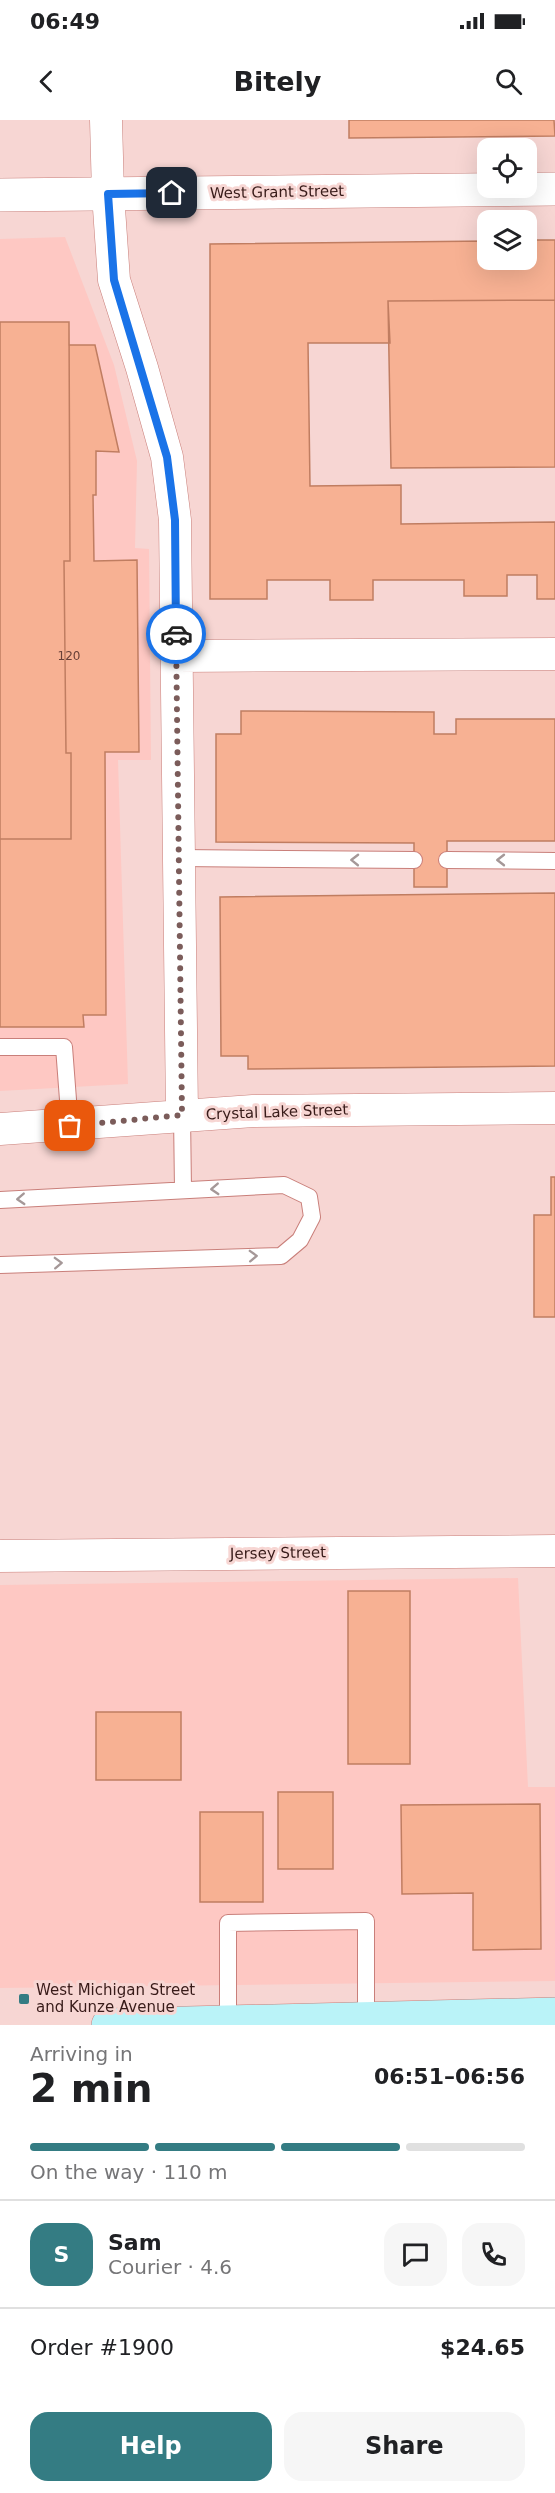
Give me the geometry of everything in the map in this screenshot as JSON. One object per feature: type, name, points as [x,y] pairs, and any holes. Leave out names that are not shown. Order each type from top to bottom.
[{"type":"main road","points":[[108,2025],[555,2014]]},
{"type":"street","points":[[106,120],[114,280],[167,457],[175,520],[182,1115]]},
{"type":"street","name":"West Grant Street","points":[[0,195],[555,189]]},
{"type":"street","points":[[177,656],[555,654]]},
{"type":"street","name":"Crystal Lake Street","points":[[0,1129],[70,1126],[182,1115],[253,1111],[555,1108]]},
{"type":"street","name":"Jersey Street","points":[[0,1556],[555,1551]]},
{"type":"lane","points":[[180,858],[414,860]]},
{"type":"lane","points":[[447,860],[555,861]]},
{"type":"lane","points":[[0,1047],[64,1047],[70,1126]]},
{"type":"lane","points":[[182,1115],[183,1190]]},
{"type":"lane","points":[[0,1200],[284,1185],[309,1197],[312,1217],[300,1240],[281,1256],[0,1265]]},
{"type":"lane","points":[[228,2022],[228,1923],[366,1922],[366,2019]]},
{"type":"shaded area","points":[[65,237],[114,365],[137,461],[135,548],[149,549],[151,760],[118,760],[128,1084],[0,1091],[0,239]]},
{"type":"shaded area","points":[[518,1578],[528,1787],[555,1787],[555,1981],[0,1988],[0,1585]]},
{"type":"building","points":[[349,120],[554,120],[555,136],[349,138]]},
{"type":"building","points":[[537,240],[555,240],[555,300],[388,301],[390,343],[308,343],[310,486],[401,485],[401,524],[555,522],[555,599],[537,599],[537,575],[507,575],[507,596],[464,596],[464,580],[373,580],[373,600],[330,600],[330,580],[267,580],[267,599],[210,599],[210,244],[477,241],[477,270],[537,270]]},
{"type":"building","points":[[555,300],[555,467],[391,468],[388,301]]},
{"type":"building","points":[[0,322],[69,322],[70,561],[64,561],[66,753],[71,753],[71,839],[0,839]]},
{"type":"building","points":[[0,322],[69,322],[69,345],[95,345],[119,452],[96,451],[96,495],[93,495],[94,561],[137,560],[139,752],[105,752],[106,1015],[83,1015],[84,1027],[0,1027]]},
{"type":"building","points":[[241,711],[434,712],[434,734],[456,734],[456,719],[555,719],[555,841],[447,841],[447,887],[414,887],[414,843],[216,842],[216,734],[241,734]]},
{"type":"building","points":[[555,893],[555,1066],[248,1069],[248,1056],[221,1056],[220,897]]},
{"type":"building","points":[[551,1177],[555,1177],[555,1317],[534,1317],[534,1215],[551,1215]]},
{"type":"building","points":[[348,1591],[410,1591],[410,1764],[348,1764]]},
{"type":"building","points":[[96,1712],[181,1712],[181,1780],[96,1780]]},
{"type":"building","points":[[278,1792],[333,1792],[333,1869],[278,1869]]},
{"type":"building","points":[[540,1804],[541,1949],[473,1950],[473,1893],[402,1894],[401,1805]]},
{"type":"building","points":[[200,1812],[263,1812],[263,1902],[200,1902]]},
{"type":"way so far","points":[[70,1126],[182,1115],[176,634]]},
{"type":"place","name":"West Michigan Street and Kunze Avenue","points":[[24,1999]]},
{"type":"route","points":[[172,193],[108,194],[114,280],[167,457],[175,520],[176,634]]}]
